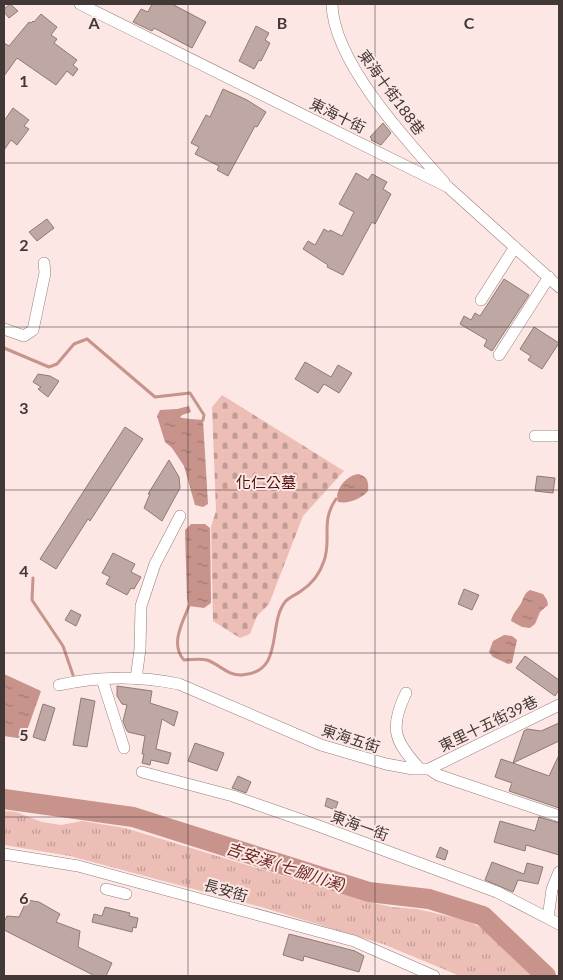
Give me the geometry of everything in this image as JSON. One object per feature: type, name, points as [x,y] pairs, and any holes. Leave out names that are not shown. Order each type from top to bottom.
[{"type":"street","name":"東海十街","points":[[80,4],[448,187],[559,287]]},
{"type":"street","name":"東海十街188巷","points":[[332,4],[334,24],[346,55],[362,81],[407,142],[448,187]]},
{"type":"street","points":[[482,300],[515,246]]},
{"type":"street","points":[[4,329],[24,336],[33,330],[45,273],[44,263]]},
{"type":"street","points":[[500,355],[549,276]]},
{"type":"street","points":[[535,436],[559,436]]},
{"type":"street","points":[[136,678],[140,649],[141,606],[155,564],[180,516]]},
{"type":"street","name":"東海五街","points":[[59,685],[80,680],[136,678],[157,679],[179,684],[321,745],[386,764],[424,769],[559,816]]},
{"type":"street","points":[[102,679],[124,748]]},
{"type":"street","points":[[406,693],[398,713],[397,737],[401,747],[424,769]]},
{"type":"street","name":"東里十五街39巷","points":[[424,769],[559,705]]},
{"type":"street","name":"東海一街","points":[[142,772],[233,796],[316,825],[497,892],[559,924]]},
{"type":"street","name":"長安街","points":[[4,854],[78,866],[328,934],[354,942],[434,976]]},
{"type":"street","points":[[548,918],[552,889],[559,872]]},
{"type":"street","points":[[106,889],[126,894]]},
{"type":"green space","name":"化仁公墓","points":[[222,395],[344,471],[303,516],[269,604],[257,616],[250,634],[240,638],[213,621],[211,527],[216,511],[212,407]]},
{"type":"green space","points":[[4,811],[16,812],[42,822],[61,825],[82,821],[125,828],[369,902],[392,907],[417,909],[465,920],[484,929],[532,976],[460,976],[383,944],[261,907],[70,856],[4,845]]},
{"type":"water","points":[[189,406],[191,412],[180,417],[203,420],[208,504],[203,507],[195,505],[184,466],[172,448],[165,442],[157,416],[160,410]]},
{"type":"water","points":[[358,474],[364,476],[367,480],[368,491],[354,500],[338,502],[339,488],[349,478]]},
{"type":"water","points":[[191,524],[205,524],[210,528],[211,603],[204,608],[189,606],[187,599],[185,530]]},
{"type":"water","points":[[530,590],[543,594],[548,605],[540,612],[535,624],[530,628],[522,627],[511,621],[525,595]]},
{"type":"water","points":[[504,635],[512,636],[517,640],[512,663],[508,664],[493,657],[489,652],[493,641]]},
{"type":"water","points":[[4,674],[41,691],[24,739],[4,736]]},
{"type":"building","points":[[10,4],[18,11],[9,18],[4,9]]},
{"type":"building","points":[[152,4],[172,4],[206,22],[192,48],[154,28],[152,31],[133,22],[141,9],[148,12]]},
{"type":"building","points":[[41,14],[57,27],[51,35],[57,39],[54,43],[77,60],[73,65],[78,69],[73,76],[67,71],[56,85],[17,58],[4,76],[4,43],[9,46],[29,22],[34,22]]},
{"type":"building","points":[[256,26],[269,33],[265,40],[270,43],[261,61],[259,60],[254,69],[239,61]]},
{"type":"building","points":[[223,89],[247,100],[266,112],[257,127],[255,126],[228,176],[217,170],[219,166],[195,154],[199,147],[191,143],[206,115],[210,117]]},
{"type":"building","points":[[13,108],[29,120],[24,126],[29,129],[17,145],[11,140],[4,150],[4,121]]},
{"type":"building","points":[[383,123],[391,133],[381,145],[371,140],[370,137]]},
{"type":"building","points":[[356,173],[368,180],[372,174],[387,182],[383,189],[391,194],[375,224],[372,222],[343,275],[327,267],[328,265],[303,249],[308,241],[315,245],[324,229],[342,236],[354,212],[339,204]]},
{"type":"building","points":[[47,219],[54,228],[37,241],[29,232]]},
{"type":"building","points":[[504,279],[529,295],[492,351],[484,346],[487,340],[460,324],[464,316],[471,320],[475,313],[480,316]]},
{"type":"building","points":[[534,327],[559,343],[542,369],[528,360],[531,356],[520,349]]},
{"type":"building","points":[[305,362],[331,377],[338,365],[352,373],[339,393],[324,384],[318,393],[295,379]]},
{"type":"building","points":[[38,374],[50,376],[59,381],[48,397],[38,389],[41,387],[33,382]]},
{"type":"building","points":[[125,427],[143,439],[90,521],[88,519],[56,569],[40,559]]},
{"type":"building","points":[[169,460],[179,477],[180,488],[162,521],[144,508],[150,494],[148,494]]},
{"type":"building","points":[[537,476],[555,478],[553,493],[535,491]]},
{"type":"building","points":[[113,553],[135,564],[131,572],[141,577],[134,589],[131,588],[127,595],[106,584],[110,577],[102,573]]},
{"type":"building","points":[[464,589],[479,595],[472,610],[458,604]]},
{"type":"building","points":[[71,610],[81,615],[76,626],[65,620]]},
{"type":"building","points":[[525,656],[559,680],[559,690],[555,696],[516,668]]},
{"type":"building","points":[[117,686],[152,691],[150,703],[178,712],[174,726],[162,719],[156,749],[171,753],[168,764],[151,760],[150,765],[142,763],[145,736],[128,732],[126,729],[123,721],[127,705],[122,704],[117,696]]},
{"type":"building","points":[[81,698],[95,701],[87,747],[73,745]]},
{"type":"building","points":[[43,704],[55,708],[45,741],[33,737]]},
{"type":"building","points":[[559,723],[559,741],[513,763],[524,731],[527,729],[541,731]]},
{"type":"building","points":[[195,743],[224,753],[217,771],[188,761]]},
{"type":"building","points":[[559,755],[559,808],[509,791],[512,783],[495,777],[501,759],[549,776]]},
{"type":"building","points":[[238,776],[251,782],[246,793],[232,788]]},
{"type":"building","points":[[327,798],[338,802],[335,810],[325,806]]},
{"type":"building","points":[[539,817],[559,823],[559,855],[526,845],[525,851],[494,842],[500,821],[535,831]]},
{"type":"building","points":[[440,847],[448,851],[445,860],[436,857]]},
{"type":"building","points":[[492,862],[524,874],[527,863],[543,867],[538,884],[518,880],[513,892],[485,880]]},
{"type":"building","points":[[27,900],[39,902],[60,914],[56,922],[80,931],[78,947],[112,963],[106,976],[95,976],[4,930],[4,922],[7,916],[19,917]]},
{"type":"building","points":[[105,907],[130,913],[129,916],[138,918],[136,928],[133,927],[132,932],[92,922],[94,914],[102,916]]},
{"type":"building","points":[[289,934],[355,951],[364,956],[359,972],[304,956],[303,961],[283,955]]},
{"type":"waterway","points":[[4,348],[49,367],[57,364],[74,344],[87,339],[155,397],[190,393],[204,415],[203,420]]},
{"type":"waterway","points":[[189,606],[178,641],[178,648],[184,660],[207,660],[237,675],[255,672],[264,666],[270,657],[277,623],[285,602],[309,585],[318,574],[322,565],[327,545],[328,515],[336,499]]},
{"type":"waterway","points":[[33,578],[32,600],[63,646],[73,675]]},
{"type":"waterway","name":"吉安溪 (七腳川溪)","points":[[4,799],[133,817],[369,892],[429,899],[483,916],[546,976]]}]
